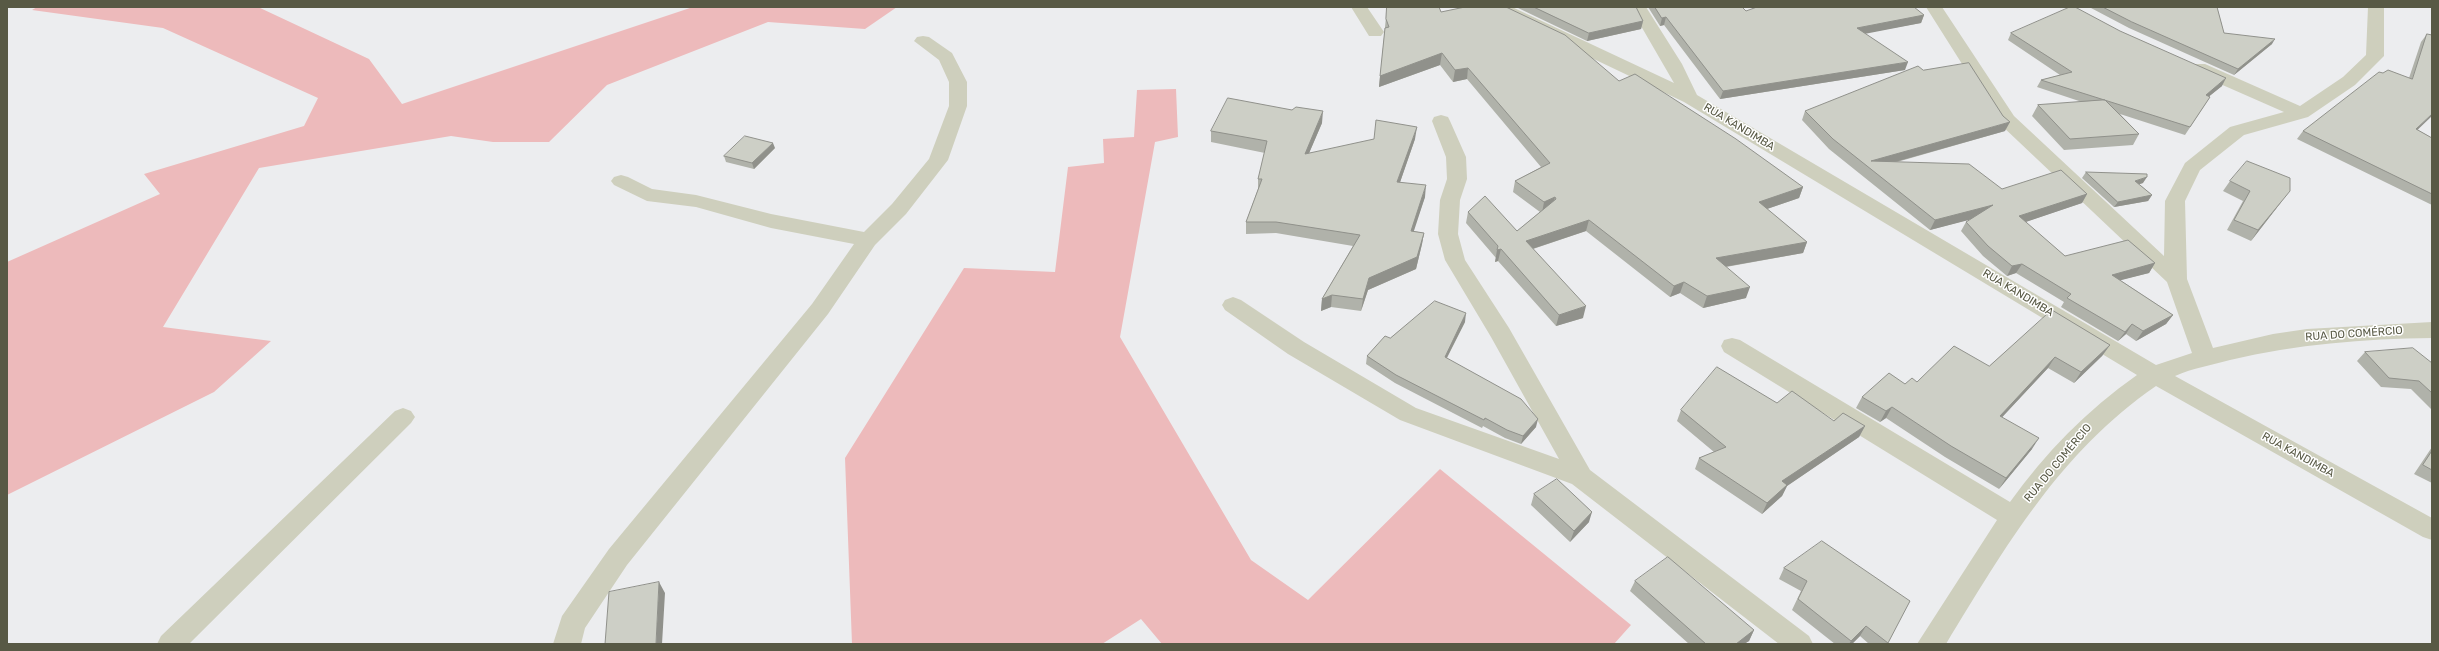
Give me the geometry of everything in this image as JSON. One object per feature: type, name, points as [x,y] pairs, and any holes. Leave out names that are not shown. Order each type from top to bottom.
[{"type":"street","points":[[1359,7],[1375,32]]},
{"type":"street","name":"RUA KANDIMBA","points":[[1499,7],[1690,98],[2155,375],[2432,530]]},
{"type":"street","points":[[1934,7],[2007,120],[2176,279]]},
{"type":"street","points":[[2205,357],[2176,279],[2174,239],[2175,201],[2192,167],[2237,131],[2301,113],[2349,81],[2375,56],[2376,7]]},
{"type":"street","points":[[1645,9],[1690,98]]},
{"type":"street","points":[[567,644],[572,624],[618,557],[820,309],[868,240],[899,209],[938,160],[958,106],[958,82],[946,57],[923,41]]},
{"type":"street","points":[[2187,62],[2301,113]]},
{"type":"street","points":[[1441,121],[1456,157],[1458,179],[1450,200],[1448,234],[1455,260],[1501,334],[1581,477]]},
{"type":"street","points":[[621,181],[647,195],[696,200],[771,221],[868,240]]},
{"type":"street","points":[[1233,305],[1296,348],[1408,414],[1581,477],[1799,644]]},
{"type":"street","name":"RUA DO COMÉRCIO","points":[[1931,644],[2013,517],[2083,430],[2113,403],[2155,375],[2205,357],[2288,339],[2366,331],[2432,330]]},
{"type":"street","points":[[1732,346],[2013,517]]},
{"type":"street","points":[[171,644],[403,417]]},
{"type":"shaded area","points":[[37,7],[258,7],[369,59],[402,104],[693,7],[897,7],[865,29],[768,22],[607,85],[549,142],[493,142],[451,136],[259,168],[163,327],[271,341],[214,392],[7,495],[7,262],[160,194],[144,174],[304,126],[318,98],[163,28],[32,10]]},
{"type":"shaded area","points":[[1176,89],[1178,137],[1155,142],[1120,337],[1251,560],[1308,600],[1440,469],[1631,625],[1614,644],[1162,644],[1141,619],[1102,644],[852,644],[845,458],[964,268],[1055,272],[1068,167],[1104,163],[1103,139],[1134,137],[1137,90]]},
{"type":"building","points":[[1387,7],[1439,7],[1441,12],[1465,7],[1506,7],[1565,35],[1619,81],[1635,74],[1736,139],[1803,187],[1759,202],[1807,242],[1716,258],[1750,287],[1707,296],[1684,282],[1674,286],[1589,220],[1526,241],[1586,306],[1559,315],[1501,249],[1497,250],[1498,246],[1468,212],[1485,196],[1517,231],[1556,199],[1555,197],[1544,202],[1515,181],[1550,163],[1468,68],[1455,70],[1442,53],[1380,76],[1385,28],[1389,27],[1386,19]]},
{"type":"building","points":[[1534,7],[1636,7],[1643,21],[1589,33]]},
{"type":"building","points":[[1655,7],[1742,7],[1746,11],[1757,7],[1914,7],[1924,15],[1857,28],[1908,62],[1723,91],[1666,17],[1662,18]]},
{"type":"building","points":[[2070,7],[2075,7],[2120,31],[2226,78],[2206,95],[2210,97],[2190,127],[2041,80],[2072,72],[2011,33]]},
{"type":"building","points":[[2103,7],[2217,7],[2224,33],[2275,39],[2238,69],[2132,22]]},
{"type":"building","points":[[2427,34],[2432,35],[2432,114],[2416,129],[2432,138],[2432,194],[2303,131],[2379,72],[2383,73],[2388,70],[2412,79]]},
{"type":"building","points":[[1969,63],[2003,116],[2010,122],[1871,161],[1969,164],[2002,189],[2061,170],[2087,194],[2019,216],[2065,256],[2128,240],[2155,263],[2112,275],[2173,315],[2143,331],[2132,324],[2125,332],[2067,298],[2071,294],[2022,264],[2012,266],[1988,246],[1966,222],[1993,205],[1935,220],[1833,139],[1805,111],[1918,66],[1923,70]]},
{"type":"building","points":[[1228,98],[1292,110],[1296,107],[1323,111],[1305,154],[1374,139],[1376,120],[1417,127],[1397,182],[1426,185],[1411,231],[1424,233],[1417,257],[1369,278],[1363,299],[1332,295],[1322,299],[1360,235],[1276,222],[1246,222],[1262,179],[1258,179],[1267,141],[1211,131]]},
{"type":"building","points":[[2105,100],[2139,134],[2070,139],[2038,105]]},
{"type":"building","points":[[745,136],[773,143],[752,163],[724,156]]},
{"type":"building","points":[[2247,161],[2290,178],[2290,191],[2258,230],[2234,220],[2250,191],[2230,181]]},
{"type":"building","points":[[2086,172],[2147,174],[2147,177],[2135,181],[2152,195],[2118,202]]},
{"type":"building","points":[[1435,301],[1466,313],[1445,357],[1521,399],[1538,419],[1523,436],[1507,430],[1485,418],[1484,420],[1396,375],[1367,356],[1385,336],[1390,338]]},
{"type":"building","points":[[2052,310],[2110,345],[2081,372],[2055,357],[2000,416],[2039,438],[2006,478],[1951,446],[1892,407],[1886,411],[1862,397],[1889,373],[1905,384],[1912,378],[1917,382],[1954,346],[1989,366]]},
{"type":"building","points":[[2413,348],[2432,363],[2432,393],[2419,381],[2389,378],[2365,352]]},
{"type":"building","points":[[1717,367],[1777,403],[1792,391],[1834,421],[1843,413],[1865,426],[1782,481],[1787,485],[1767,503],[1699,458],[1726,447],[1681,410]]},
{"type":"building","points":[[2432,451],[2432,470],[2423,465]]},
{"type":"building","points":[[1557,479],[1592,512],[1574,531],[1534,494]]},
{"type":"building","points":[[1822,541],[1910,601],[1888,643],[1866,626],[1851,641],[1798,599],[1807,581],[1784,568]]},
{"type":"building","points":[[1668,557],[1754,630],[1736,644],[1706,644],[1635,581]]},
{"type":"building","points":[[659,582],[656,644],[605,644],[609,592]]}]
